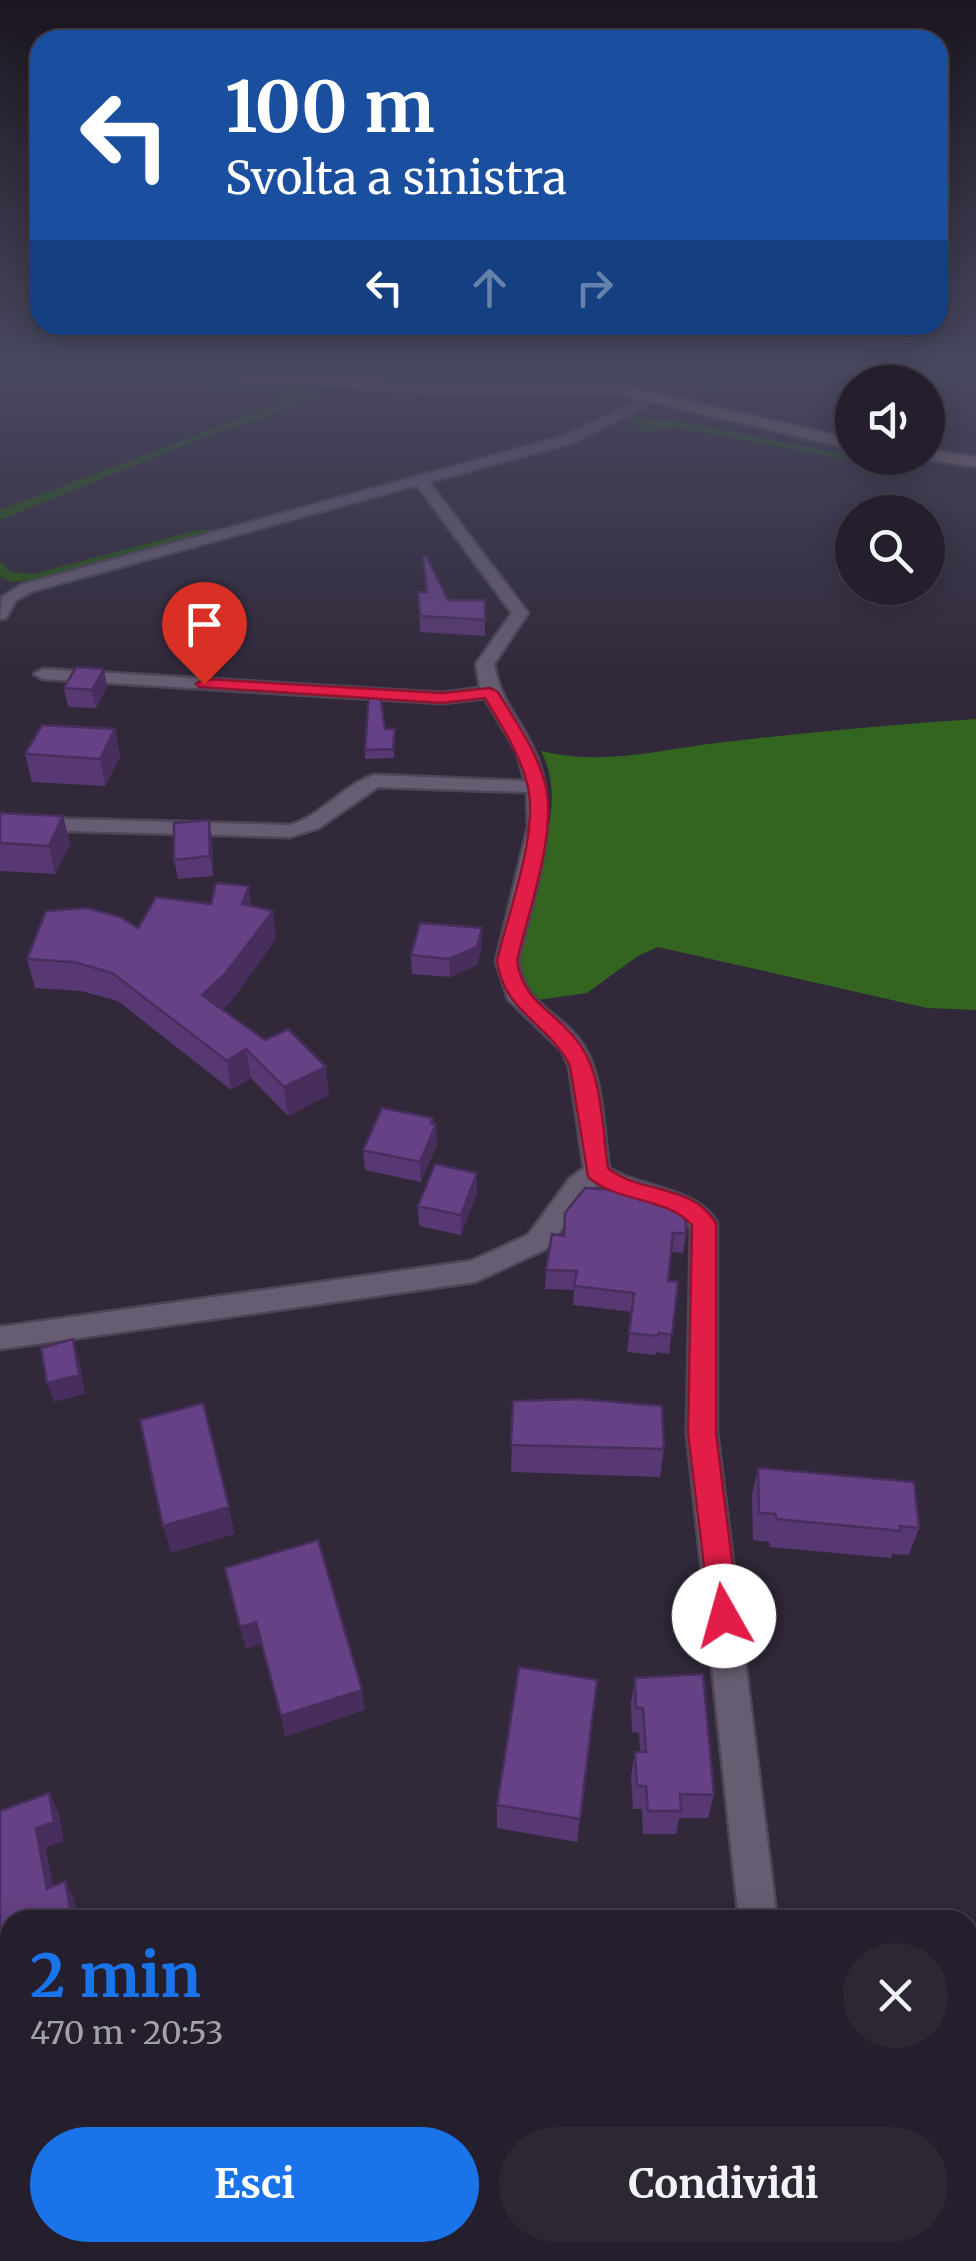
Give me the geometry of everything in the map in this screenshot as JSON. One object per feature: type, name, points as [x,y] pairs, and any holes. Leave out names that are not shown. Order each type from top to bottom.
[{"type":"street","points":[[0,614],[0,607],[10,597],[27,588],[444,472]]},
{"type":"street","points":[[419,478],[520,614],[485,664],[490,692],[526,752],[537,787],[538,827],[507,961],[510,980],[516,994],[572,1047],[581,1066],[596,1172],[608,1182],[656,1194],[693,1210],[704,1223],[702,1433],[757,1910]]},
{"type":"street","points":[[0,587],[27,588]]},
{"type":"street","points":[[43,674],[442,698],[490,692]]},
{"type":"street","points":[[12,823],[288,831],[308,827],[362,786],[375,781],[537,787]]},
{"type":"street","points":[[0,1338],[475,1271],[537,1242],[579,1185],[596,1172]]},
{"type":"green space","points":[[101,472],[120,472],[0,520],[0,510]]},
{"type":"green space","points":[[219,529],[37,579],[10,582],[0,576],[0,562],[12,572],[33,574],[194,531]]},
{"type":"green space","points":[[976,719],[976,1010],[927,1008],[658,947],[638,956],[587,993],[537,1000],[524,976],[519,949],[552,800],[550,775],[541,751],[583,757],[624,756],[775,736]]},
{"type":"building","points":[[426,556],[448,600],[485,600],[485,620],[420,616],[418,592],[427,592],[423,557]]},
{"type":"building","points":[[76,667],[104,669],[92,690],[64,688]]},
{"type":"building","points":[[369,693],[380,694],[385,729],[395,729],[393,749],[365,750]]},
{"type":"building","points":[[42,725],[115,729],[100,759],[25,754]]},
{"type":"building","points":[[0,813],[63,816],[49,846],[0,843]]},
{"type":"building","points":[[209,820],[210,856],[174,860],[174,823]]},
{"type":"building","points":[[216,883],[249,886],[242,904],[273,911],[224,975],[202,995],[265,1040],[288,1029],[326,1067],[284,1087],[246,1049],[227,1061],[112,973],[74,962],[27,959],[46,911],[87,908],[120,917],[138,928],[156,897],[211,904]]},
{"type":"building","points":[[420,923],[482,928],[477,947],[449,959],[411,955]]},
{"type":"building","points":[[382,1108],[433,1118],[431,1123],[436,1124],[420,1162],[363,1150]]},
{"type":"building","points":[[435,1164],[477,1173],[461,1215],[418,1206]]},
{"type":"building","points":[[585,1188],[655,1192],[667,1197],[672,1209],[686,1210],[686,1233],[673,1233],[668,1281],[678,1282],[672,1335],[629,1333],[634,1293],[574,1286],[577,1271],[546,1270],[552,1234],[564,1236],[565,1213]]},
{"type":"building","points":[[73,1339],[79,1375],[47,1383],[41,1348]]},
{"type":"building","points":[[580,1399],[662,1406],[664,1449],[511,1445],[513,1401]]},
{"type":"building","points":[[203,1403],[229,1507],[163,1526],[140,1420]]},
{"type":"building","points":[[758,1468],[914,1482],[919,1528],[900,1526],[901,1531],[777,1519],[775,1514],[759,1513]]},
{"type":"building","points":[[318,1540],[362,1690],[281,1716],[256,1622],[240,1627],[225,1568]]},
{"type":"building","points":[[519,1667],[597,1680],[580,1819],[497,1805]]},
{"type":"building","points":[[703,1674],[714,1795],[680,1794],[681,1811],[648,1811],[646,1786],[637,1786],[635,1752],[646,1752],[643,1708],[636,1708],[635,1678]]},
{"type":"building","points":[[49,1793],[54,1822],[36,1828],[47,1889],[65,1881],[70,1910],[0,1910],[0,1811]]},
{"type":"route","points":[[204,684],[442,698],[490,692],[526,752],[537,787],[538,827],[507,961],[510,980],[516,994],[572,1047],[581,1066],[596,1172],[608,1182],[656,1194],[693,1210],[704,1223],[707,1237],[702,1433],[724,1616]]}]
